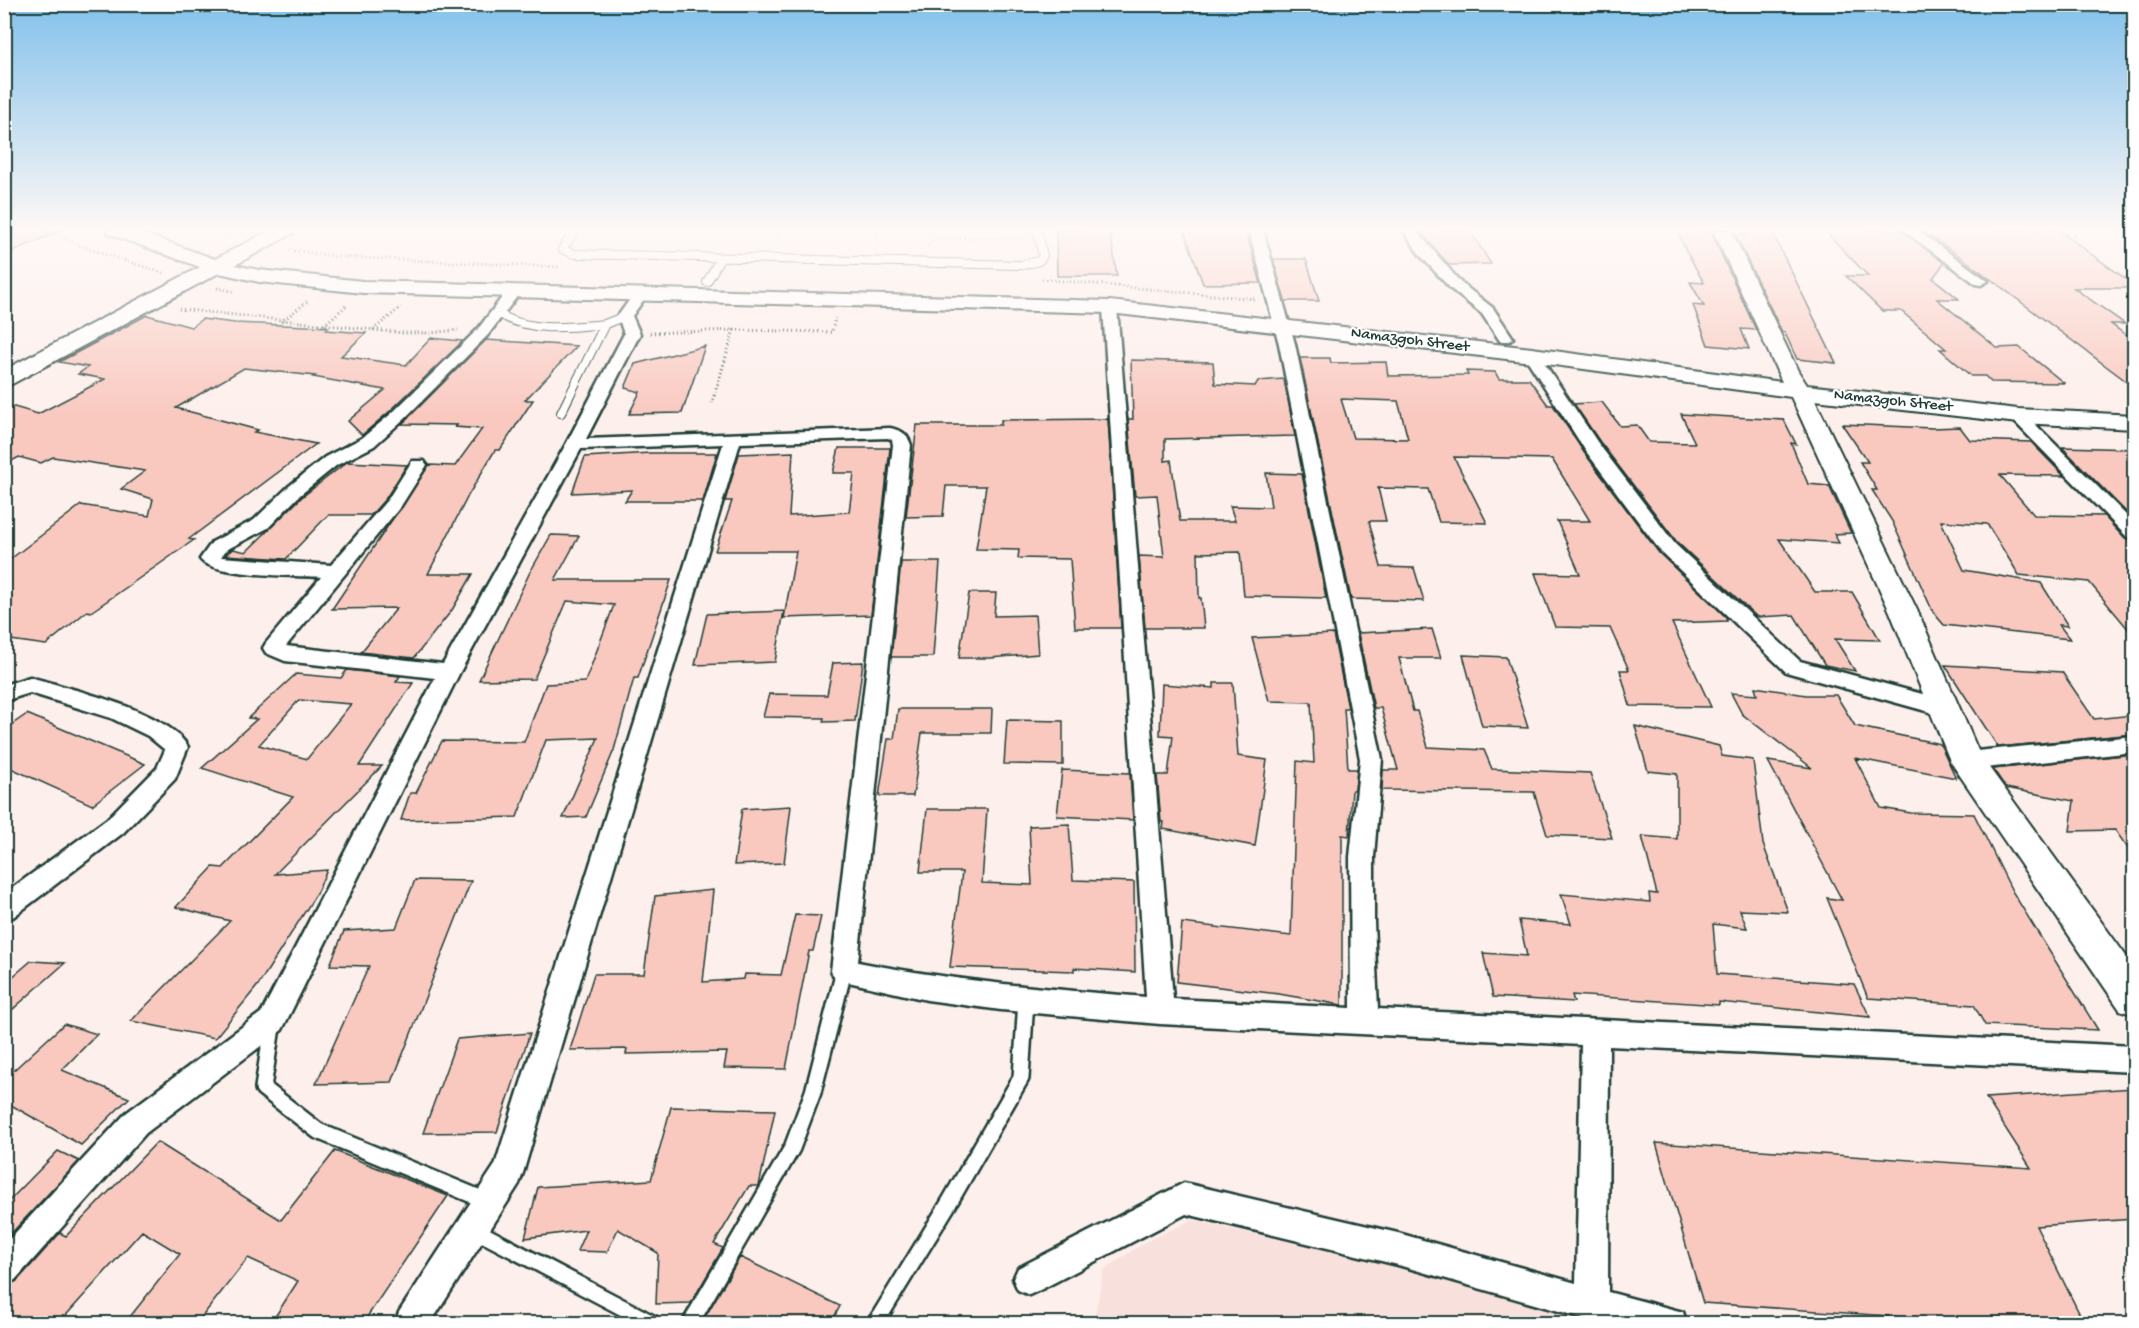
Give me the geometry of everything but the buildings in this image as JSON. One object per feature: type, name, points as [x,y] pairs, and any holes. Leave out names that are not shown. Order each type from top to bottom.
[{"type":"main road","points":[[4,378],[167,292]]},
{"type":"main road","name":"Namazgoh Street","points":[[545,292],[1110,307],[1280,319],[1505,338],[2018,416],[2134,422]]},
{"type":"main road","name":"Namazgoh Street","points":[[1058,292],[1094,293],[1532,355],[1793,381],[1844,377]]},
{"type":"main road","points":[[1751,292],[1904,612],[1966,761],[2134,998]]},
{"type":"main road","points":[[2028,396],[2134,404]]},
{"type":"street","points":[[336,572],[220,564],[210,559],[219,546],[261,524],[294,491],[330,461],[368,442],[399,416],[494,318],[513,292]]},
{"type":"street","points":[[1273,292],[1371,759],[1363,811],[1362,846],[1360,938],[1365,1020]]},
{"type":"street","points":[[1464,292],[1488,311],[1505,338]]},
{"type":"street","points":[[4,1269],[136,1123],[272,1021],[449,672],[575,444],[620,324],[640,295]]},
{"type":"street","points":[[1110,307],[1160,1011]]},
{"type":"street","points":[[1532,355],[1591,446],[1668,548],[1793,667],[1944,708]]},
{"type":"street","points":[[2018,416],[2134,533]]},
{"type":"street","points":[[575,444],[890,433],[900,437],[902,445],[844,971],[927,988],[1026,1000],[1160,1011],[2134,1059]]},
{"type":"street","points":[[411,1323],[508,1173],[733,439]]},
{"type":"street","points":[[418,465],[395,502],[273,648],[285,654],[449,672]]},
{"type":"street","points":[[4,693],[30,685],[119,712],[156,729],[177,747],[166,773],[115,826],[4,909]]},
{"type":"street","points":[[1966,761],[2134,744]]},
{"type":"street","points":[[1592,1304],[1595,1033]]},
{"type":"street","points":[[1029,1279],[1184,1198],[1398,1249],[1592,1304],[1671,1323]]},
{"type":"lane","points":[[494,318],[519,324],[620,324]]},
{"type":"lane","points":[[561,413],[620,324]]},
{"type":"lane","points":[[690,1323],[792,1148],[813,1092],[844,971]]},
{"type":"lane","points":[[875,1323],[949,1203],[1021,1078],[1026,1000]]},
{"type":"lane","points":[[272,1021],[263,1088],[318,1131],[489,1202]]},
{"type":"lane","points":[[472,1228],[654,1323]]},
{"type":"path","points":[[297,299],[319,301]]},
{"type":"path","points":[[281,322],[308,300]]},
{"type":"path","points":[[620,324],[832,332],[841,300]]},
{"type":"path","points":[[324,325],[351,302],[340,302]]},
{"type":"path","points":[[146,303],[216,315],[432,335],[494,318]]},
{"type":"path","points":[[374,330],[404,304],[393,304]]},
{"type":"path","points":[[712,403],[734,330]]},
{"type":"shaded area","points":[[1192,1220],[1654,1323],[1093,1324],[1104,1270],[1145,1242]]}]
